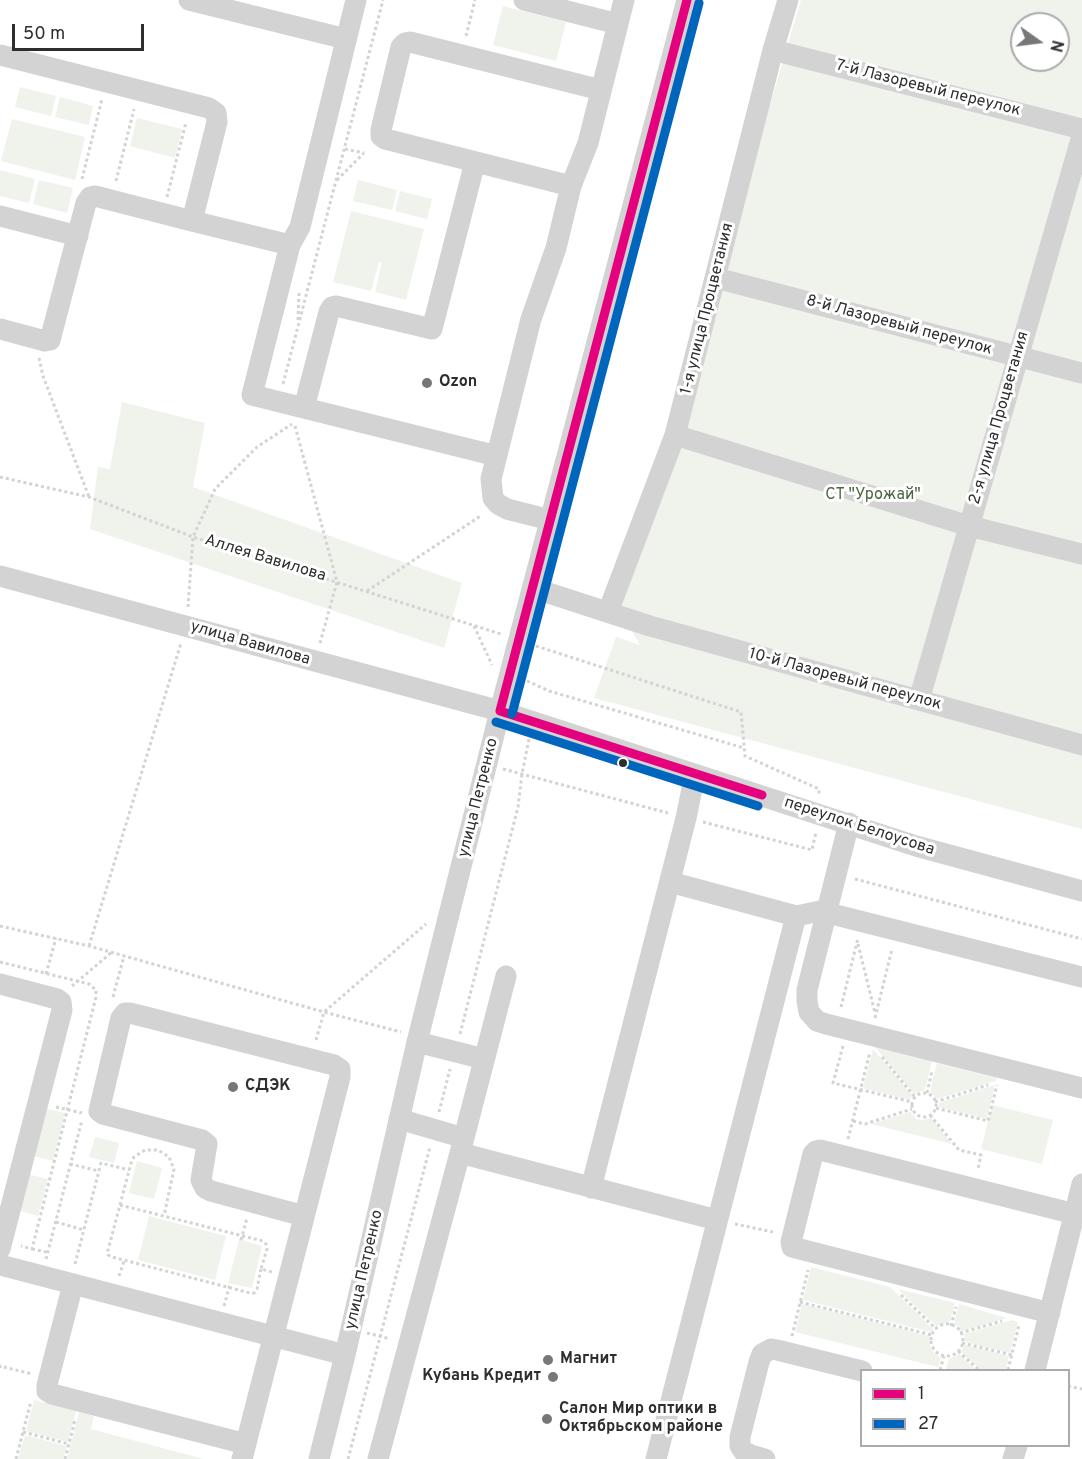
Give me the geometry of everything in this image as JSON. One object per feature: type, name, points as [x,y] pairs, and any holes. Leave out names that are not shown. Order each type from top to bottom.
[{"type":"street","points":[[189,0],[346,39]]},
{"type":"street","points":[[356,0],[300,227],[290,245],[252,395],[497,456]]},
{"type":"street","points":[[524,0],[618,24]]},
{"type":"street","points":[[550,520],[507,509],[498,504],[493,498],[491,479],[531,319],[556,248],[571,186],[588,143],[624,0]]},
{"type":"street","name":"улица Петренко","points":[[319,1459],[418,1039],[500,711],[687,0]]},
{"type":"street","name":"1-я улица Процветания","points":[[608,612],[675,435],[788,0]]},
{"type":"street","points":[[571,186],[385,139],[381,136],[401,47],[410,42],[601,90]]},
{"type":"street","name":"7-й Лазоревый переулок","points":[[774,50],[1082,129]]},
{"type":"street","points":[[0,56],[190,103],[216,112],[217,122],[192,220]]},
{"type":"street","name":"2-я улица Процветания","points":[[919,700],[1082,136]]},
{"type":"street","points":[[304,408],[328,312],[332,307],[336,306],[432,329],[475,162]]},
{"type":"street","points":[[0,329],[50,340],[86,202],[90,197],[95,196],[290,245]]},
{"type":"street","points":[[0,216],[78,236]]},
{"type":"street","name":"8-й Лазоревый переулок","points":[[716,278],[1082,373]]},
{"type":"street","points":[[675,435],[969,526],[1082,554]]},
{"type":"street","name":"улица Вавилова","points":[[0,576],[500,711]]},
{"type":"street","name":"10-й Лазоревый переулок","points":[[533,588],[650,626],[1082,746]]},
{"type":"street","name":"переулок Белоусова","points":[[500,711],[942,854],[1082,891]]},
{"type":"street","points":[[591,1188],[695,774]]},
{"type":"street","points":[[849,823],[807,990],[809,1012],[817,1021],[872,1039],[1082,1088]]},
{"type":"street","points":[[669,882],[796,916],[820,911],[1082,977]]},
{"type":"street","points":[[656,1459],[796,916]]},
{"type":"street","points":[[378,1459],[506,976]]},
{"type":"street","points":[[0,984],[61,1002],[62,1010],[0,1249]]},
{"type":"street","points":[[71,1284],[48,1391],[244,1451],[340,1077],[340,1069],[334,1065],[125,1013],[121,1018],[99,1111],[103,1114],[202,1140],[207,1144],[201,1180],[205,1188],[304,1216]]},
{"type":"street","points":[[418,1039],[484,1059]]},
{"type":"street","points":[[399,1119],[435,1130],[462,1145],[591,1188],[717,1220]]},
{"type":"street","points":[[1050,1313],[792,1247],[792,1237],[813,1154],[816,1150],[1075,1214]]},
{"type":"street","points":[[1036,1369],[1082,1185]]},
{"type":"street","points":[[0,1265],[345,1354]]},
{"type":"street","points":[[765,1459],[744,1452],[740,1446],[740,1437],[762,1354],[777,1350],[860,1371]]},
{"type":"path","points":[[278,401],[383,0]]},
{"type":"path","points":[[461,55],[475,0]]},
{"type":"path","points":[[82,180],[106,82]]},
{"type":"path","points":[[111,200],[139,90]]},
{"type":"path","points":[[163,213],[190,103]]},
{"type":"path","points":[[336,181],[364,153],[337,147]]},
{"type":"path","points":[[36,338],[43,376],[88,497]]},
{"type":"path","points":[[89,946],[186,626],[194,537],[215,489],[257,447],[294,422],[337,582],[315,662]]},
{"type":"path","name":"Аллея Вавилова","points":[[0,477],[88,497],[194,537],[741,712],[744,748]]},
{"type":"path","points":[[367,592],[498,504]]},
{"type":"path","points":[[474,626],[492,666],[549,691],[744,748],[745,756],[819,789],[820,814]]},
{"type":"path","points":[[348,1459],[518,807],[532,721]]},
{"type":"path","points":[[836,874],[1082,939]]},
{"type":"path","points":[[862,922],[841,1028],[833,1083],[912,1102]]},
{"type":"path","points":[[310,1059],[324,1012],[427,923]]},
{"type":"path","points":[[0,926],[112,952],[418,1039]]},
{"type":"path","points":[[844,1156],[897,930]]},
{"type":"path","points":[[49,997],[56,938]]},
{"type":"path","points":[[857,942],[876,1015]]},
{"type":"path","points":[[49,997],[112,952]]},
{"type":"path","points":[[872,1039],[915,1097]]},
{"type":"path","points":[[927,1093],[932,1071]]},
{"type":"path","points":[[935,1102],[998,1082],[988,1121],[936,1108]]},
{"type":"path","points":[[927,1093],[934,1098],[936,1108],[924,1118],[918,1116],[912,1109],[912,1102],[919,1094],[927,1093]]},
{"type":"path","points":[[853,1120],[866,1124],[912,1109]]},
{"type":"path","points":[[68,1110],[83,1114]]},
{"type":"path","points":[[930,1115],[959,1150],[981,1155],[973,1188]]},
{"type":"path","points":[[120,1205],[263,1241],[267,1249],[254,1293],[108,1255],[108,1250],[129,1170],[134,1157],[145,1150],[158,1150],[169,1157],[174,1169],[164,1216]]},
{"type":"path","points":[[71,1284],[101,1163],[129,1170]]},
{"type":"path","points":[[70,1164],[99,1171]]},
{"type":"path","points":[[717,1220],[792,1237]]},
{"type":"path","points":[[56,1222],[84,1230]]},
{"type":"path","points":[[32,1249],[48,1252]]},
{"type":"path","points":[[793,1332],[813,1253]]},
{"type":"path","points":[[261,1269],[289,1276]]},
{"type":"path","points":[[898,1275],[895,1289],[936,1329]]},
{"type":"path","points":[[800,1302],[932,1335]]},
{"type":"path","points":[[960,1333],[1012,1318],[1020,1305]]},
{"type":"path","points":[[1008,1369],[1020,1305]]},
{"type":"path","points":[[947,1325],[953,1326],[960,1333],[962,1343],[958,1351],[952,1355],[944,1356],[932,1346],[932,1335],[936,1329],[947,1325]]},
{"type":"path","points":[[351,1329],[409,1343]]},
{"type":"path","points":[[962,1343],[1012,1355]]},
{"type":"path","points":[[958,1351],[977,1369]]},
{"type":"path","points":[[941,1369],[944,1356]]},
{"type":"path","points":[[0,1368],[0,1366],[49,1379]]},
{"type":"path","points":[[16,1459],[32,1398]]},
{"type":"path","points":[[65,1459],[80,1401]]},
{"type":"path","points":[[23,1432],[69,1444]]},
{"type":"green space","name":"СТ \"Урожай\"","points":[[801,0],[1082,0],[1082,829],[594,698],[616,637],[640,645],[620,612]]},
{"type":"green space","points":[[503,6],[566,22],[556,61],[493,45]]},
{"type":"green space","points":[[20,87],[56,96],[51,116],[15,107]]},
{"type":"green space","points":[[60,97],[93,106],[89,125],[55,117]]},
{"type":"green space","points":[[137,118],[182,129],[175,158],[130,146]]},
{"type":"green space","points":[[12,119],[85,137],[75,180],[1,161]]},
{"type":"green space","points":[[0,170],[35,179],[29,203],[0,196]]},
{"type":"green space","points":[[39,180],[73,188],[67,213],[33,204]]},
{"type":"green space","points":[[358,180],[397,190],[392,210],[353,201]]},
{"type":"green space","points":[[400,191],[432,199],[427,219],[395,211]]},
{"type":"green space","points":[[351,211],[424,229],[406,300],[375,292],[382,262],[379,262],[371,291],[333,282]]},
{"type":"green space","points":[[122,402],[205,423],[193,487],[462,583],[444,648],[90,529],[98,467],[110,469]]},
{"type":"green space","points":[[875,1047],[932,1061],[925,1090],[914,1094]]},
{"type":"green space","points":[[873,1049],[912,1095],[910,1100],[863,1088]]},
{"type":"green space","points":[[937,1063],[997,1078],[996,1081],[937,1099],[930,1091]]},
{"type":"green space","points":[[995,1085],[987,1119],[939,1107],[939,1103]]},
{"type":"green space","points":[[992,1105],[1053,1120],[1042,1164],[981,1149]]},
{"type":"green space","points":[[44,1108],[65,1113],[53,1161],[31,1155]]},
{"type":"green space","points":[[910,1112],[917,1119],[931,1118],[952,1144],[871,1124]]},
{"type":"green space","points":[[95,1137],[119,1143],[114,1163],[89,1157]]},
{"type":"green space","points":[[137,1161],[162,1168],[154,1199],[129,1193]]},
{"type":"green space","points":[[27,1174],[48,1179],[38,1216],[17,1210]]},
{"type":"green space","points":[[149,1216],[226,1236],[215,1280],[138,1260]]},
{"type":"green space","points":[[239,1239],[262,1246],[252,1288],[228,1283]]},
{"type":"green space","points":[[811,1267],[890,1287],[933,1329],[931,1332],[803,1300]]},
{"type":"green space","points":[[898,1289],[955,1303],[950,1322],[936,1326]]},
{"type":"green space","points":[[802,1304],[929,1336],[930,1347],[941,1358],[938,1367],[795,1332]]},
{"type":"green space","points":[[959,1304],[1007,1318],[962,1331],[954,1323]]},
{"type":"green space","points":[[1012,1320],[1018,1322],[1010,1353],[965,1342],[964,1334]]},
{"type":"green space","points":[[965,1345],[1009,1356],[1006,1369],[980,1369],[961,1352]]},
{"type":"green space","points":[[959,1354],[975,1369],[946,1369],[949,1359]]},
{"type":"green space","points":[[34,1400],[76,1411],[68,1442],[26,1431]]},
{"type":"green space","points":[[79,1412],[94,1416],[91,1429],[204,1459],[67,1459]]},
{"type":"green space","points":[[25,1435],[67,1446],[63,1459],[18,1459]]},
{"type":"transit line","name":"1","points":[[500,711],[687,0]]},
{"type":"transit line","name":"27","points":[[512,714],[699,3]]},
{"type":"transit line","name":"1","points":[[500,711],[762,795]]},
{"type":"transit line","name":"27","points":[[496,722],[758,806]]},
{"type":"place","name":"Ozon","points":[[427,383]]},
{"type":"place","name":"СДЭК","points":[[233,1087]]},
{"type":"place","name":"Магнит","points":[[548,1360]]},
{"type":"place","name":"Кубань Кредит","points":[[553,1377]]},
{"type":"place","name":"Салон Мир оптики в Октябрьском районе","points":[[547,1419]]}]
